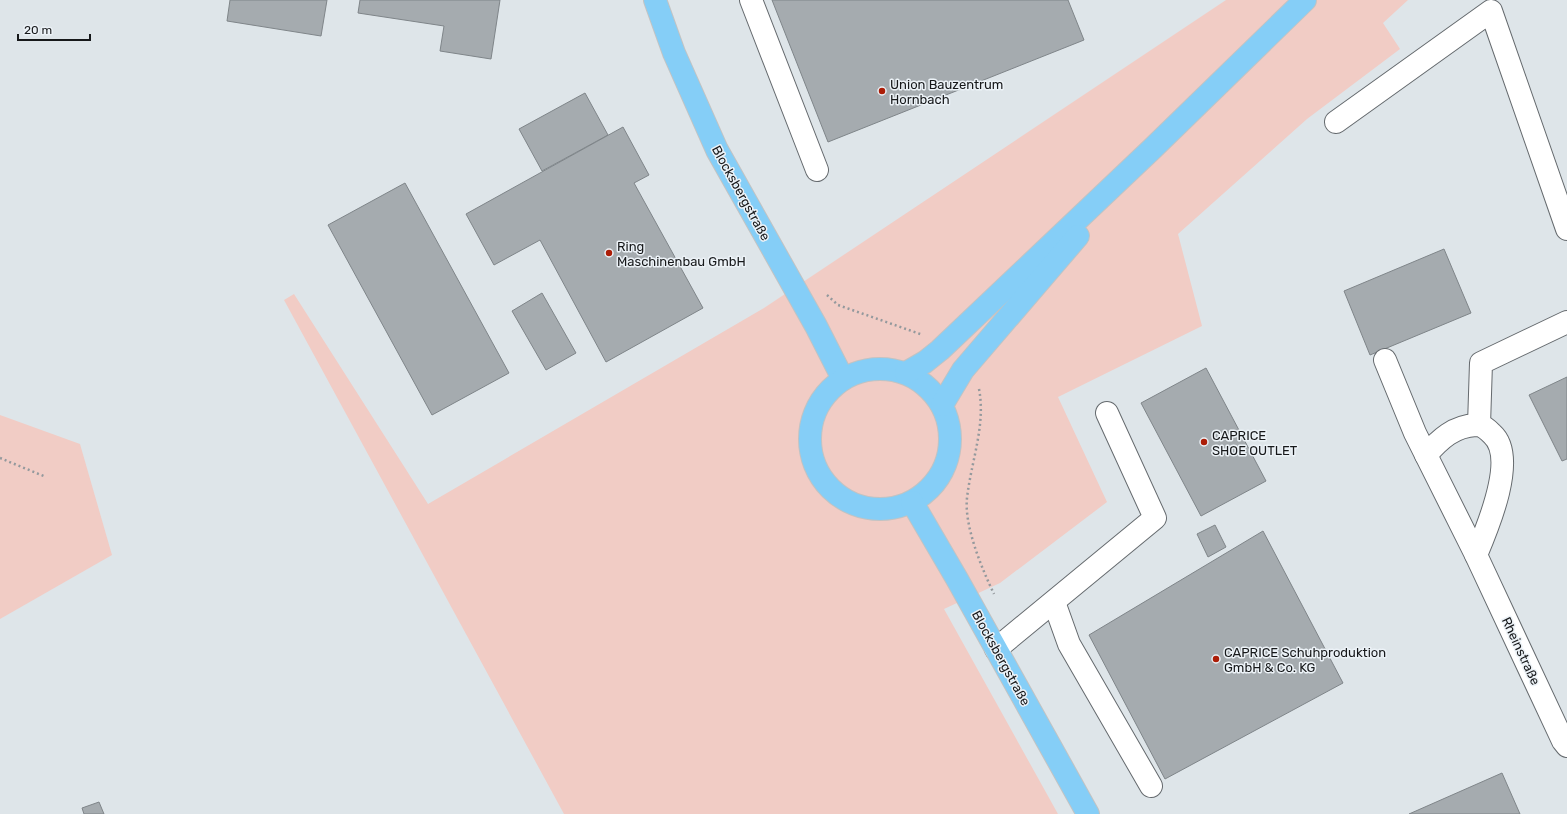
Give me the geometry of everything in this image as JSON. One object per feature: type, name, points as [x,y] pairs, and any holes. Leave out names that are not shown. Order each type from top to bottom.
[{"type":"main road","name":"Blocksbergstraße","points":[[655,0],[674,53],[717,150],[816,326],[843,379]]},
{"type":"main road","points":[[906,373],[925,362],[940,350],[1153,148],[1305,0]]},
{"type":"main road","points":[[942,405],[963,370],[1153,148]]},
{"type":"main road","points":[[884,368],[906,373],[926,386],[942,405],[948,423],[950,442],[947,460],[940,477],[928,492],[912,502],[889,510],[865,509],[843,500],[825,484],[813,463],[809,440],[813,416],[824,395],[843,379],[862,371],[884,368]]},
{"type":"main road","name":"Blocksbergstraße","points":[[912,502],[1088,814]]},
{"type":"street","points":[[751,0],[817,170]]},
{"type":"street","points":[[1336,122],[1491,11],[1567,229]]},
{"type":"street","points":[[1479,425],[1481,363],[1567,322]]},
{"type":"street","name":"Rheinstraße","points":[[1385,360],[1415,432],[1476,555],[1563,741],[1567,746]]},
{"type":"street","points":[[996,649],[1155,518],[1107,413]]},
{"type":"street","points":[[1426,455],[1439,440],[1453,431],[1467,426],[1479,425],[1487,429],[1495,436],[1500,445],[1502,459],[1500,480],[1494,511],[1476,555]]},
{"type":"street","points":[[1054,602],[1069,644],[1151,786]]},
{"type":"path","points":[[823,288],[827,295],[838,305],[925,335],[940,350]]},
{"type":"path","points":[[963,370],[979,387],[981,399],[981,415],[967,499],[967,515],[981,566],[995,595]]},
{"type":"path","points":[[0,458],[46,477]]},
{"type":"shaded area","points":[[1226,0],[1408,0],[1383,23],[1400,49],[1307,119],[1178,234],[1202,326],[1058,397],[1107,502],[1000,583],[944,609],[1058,814],[564,814],[284,300],[294,294],[428,504],[764,308]]},
{"type":"shaded area","points":[[0,415],[80,444],[112,555],[0,619]]},
{"type":"building","points":[[230,0],[327,0],[321,36],[227,21]]},
{"type":"building","points":[[360,0],[500,0],[491,59],[440,51],[444,26],[358,13]]},
{"type":"building","name":"Union Bauzentrum Hornbach","points":[[772,0],[1068,0],[1084,40],[828,142]]},
{"type":"building","points":[[585,93],[608,135],[542,171],[519,129]]},
{"type":"building","name":"Ring Maschinenbau GmbH","points":[[623,127],[649,175],[634,183],[703,308],[606,362],[540,240],[494,265],[466,214]]},
{"type":"building","points":[[405,183],[509,373],[432,415],[328,225]]},
{"type":"building","points":[[1444,249],[1471,313],[1370,355],[1344,291]]},
{"type":"building","points":[[542,293],[576,353],[546,370],[512,311]]},
{"type":"building","name":"CAPRICE SHOE OUTLET","points":[[1206,368],[1266,481],[1201,516],[1141,403]]},
{"type":"building","points":[[1567,377],[1567,459],[1562,461],[1529,395]]},
{"type":"building","points":[[1215,525],[1226,547],[1208,557],[1197,534]]},
{"type":"building","name":"CAPRICE Schuhproduktion GmbH & Co. KG","points":[[1263,531],[1343,683],[1165,779],[1089,635]]},
{"type":"building","points":[[1502,773],[1520,814],[1409,814]]},
{"type":"building","points":[[99,802],[104,814],[84,814],[82,808]]},
{"type":"place","name":"Union Bauzentrum Hornbach","points":[[882,91]]},
{"type":"place","name":"Ring Maschinenbau GmbH","points":[[609,253]]},
{"type":"place","name":"CAPRICE SHOE OUTLET","points":[[1204,442]]},
{"type":"place","name":"CAPRICE Schuhproduktion GmbH & Co. KG","points":[[1216,659]]}]
